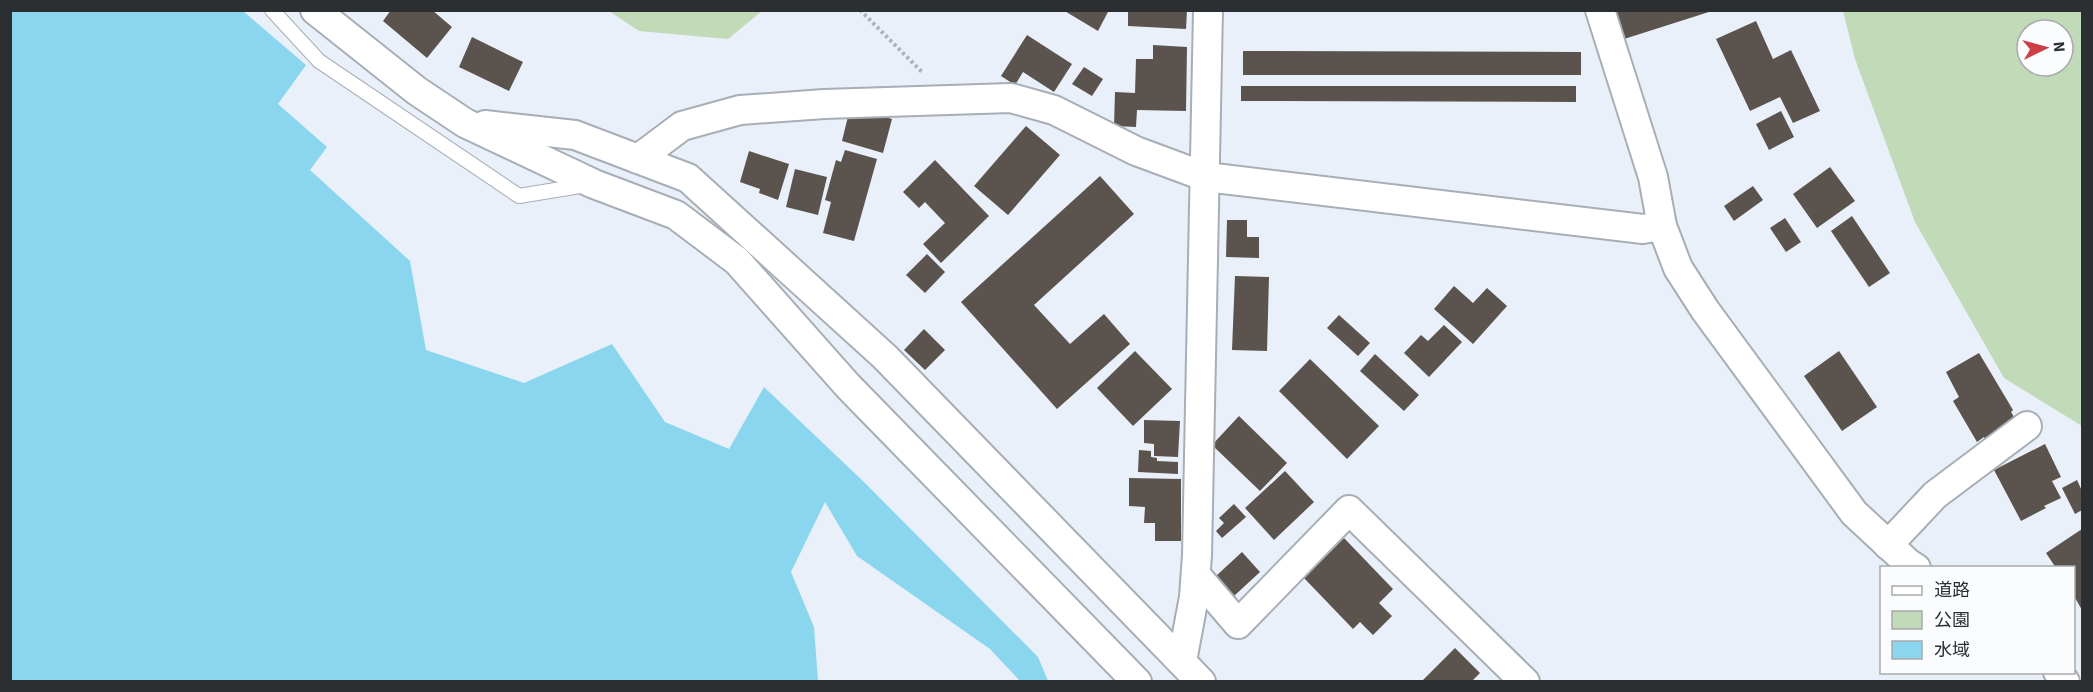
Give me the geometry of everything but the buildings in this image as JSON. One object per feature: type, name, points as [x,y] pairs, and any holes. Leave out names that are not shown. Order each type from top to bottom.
[{"type":"street","points":[[315,10],[417,91],[465,123],[594,184],[676,215],[737,261],[848,386],[1137,681]]},
{"type":"street","points":[[1182,661],[1196,575],[1208,10]]},
{"type":"street","points":[[1600,10],[1653,177],[1662,226],[1677,268],[1705,310],[1854,513],[1914,566]]},
{"type":"street","points":[[638,159],[681,126],[740,110],[824,104],[1011,98],[1054,110],[1136,151],[1206,177],[1642,229],[1662,226]]},
{"type":"street","points":[[465,123],[575,135],[688,178],[885,357],[1201,681]]},
{"type":"street","points":[[1888,545],[1935,495],[2027,426]]},
{"type":"street","points":[[1196,575],[1238,624],[1349,510],[1525,681]]},
{"type":"lane","points":[[272,10],[319,61],[519,196],[594,184]]},
{"type":"path","points":[[860,10],[938,88],[941,99]]},
{"type":"green space","points":[[609,11],[762,11],[728,39],[639,31]]},
{"type":"green space","points":[[1843,11],[2082,11],[2082,426],[2004,378],[1915,222],[1855,59]]},
{"type":"water","points":[[10,11],[243,11],[306,65],[278,104],[327,147],[310,170],[410,261],[426,350],[524,383],[612,344],[665,422],[729,449],[764,387],[864,482],[1038,657],[1048,681],[1020,681],[990,649],[857,556],[825,502],[791,572],[814,627],[818,681],[11,681]]}]
